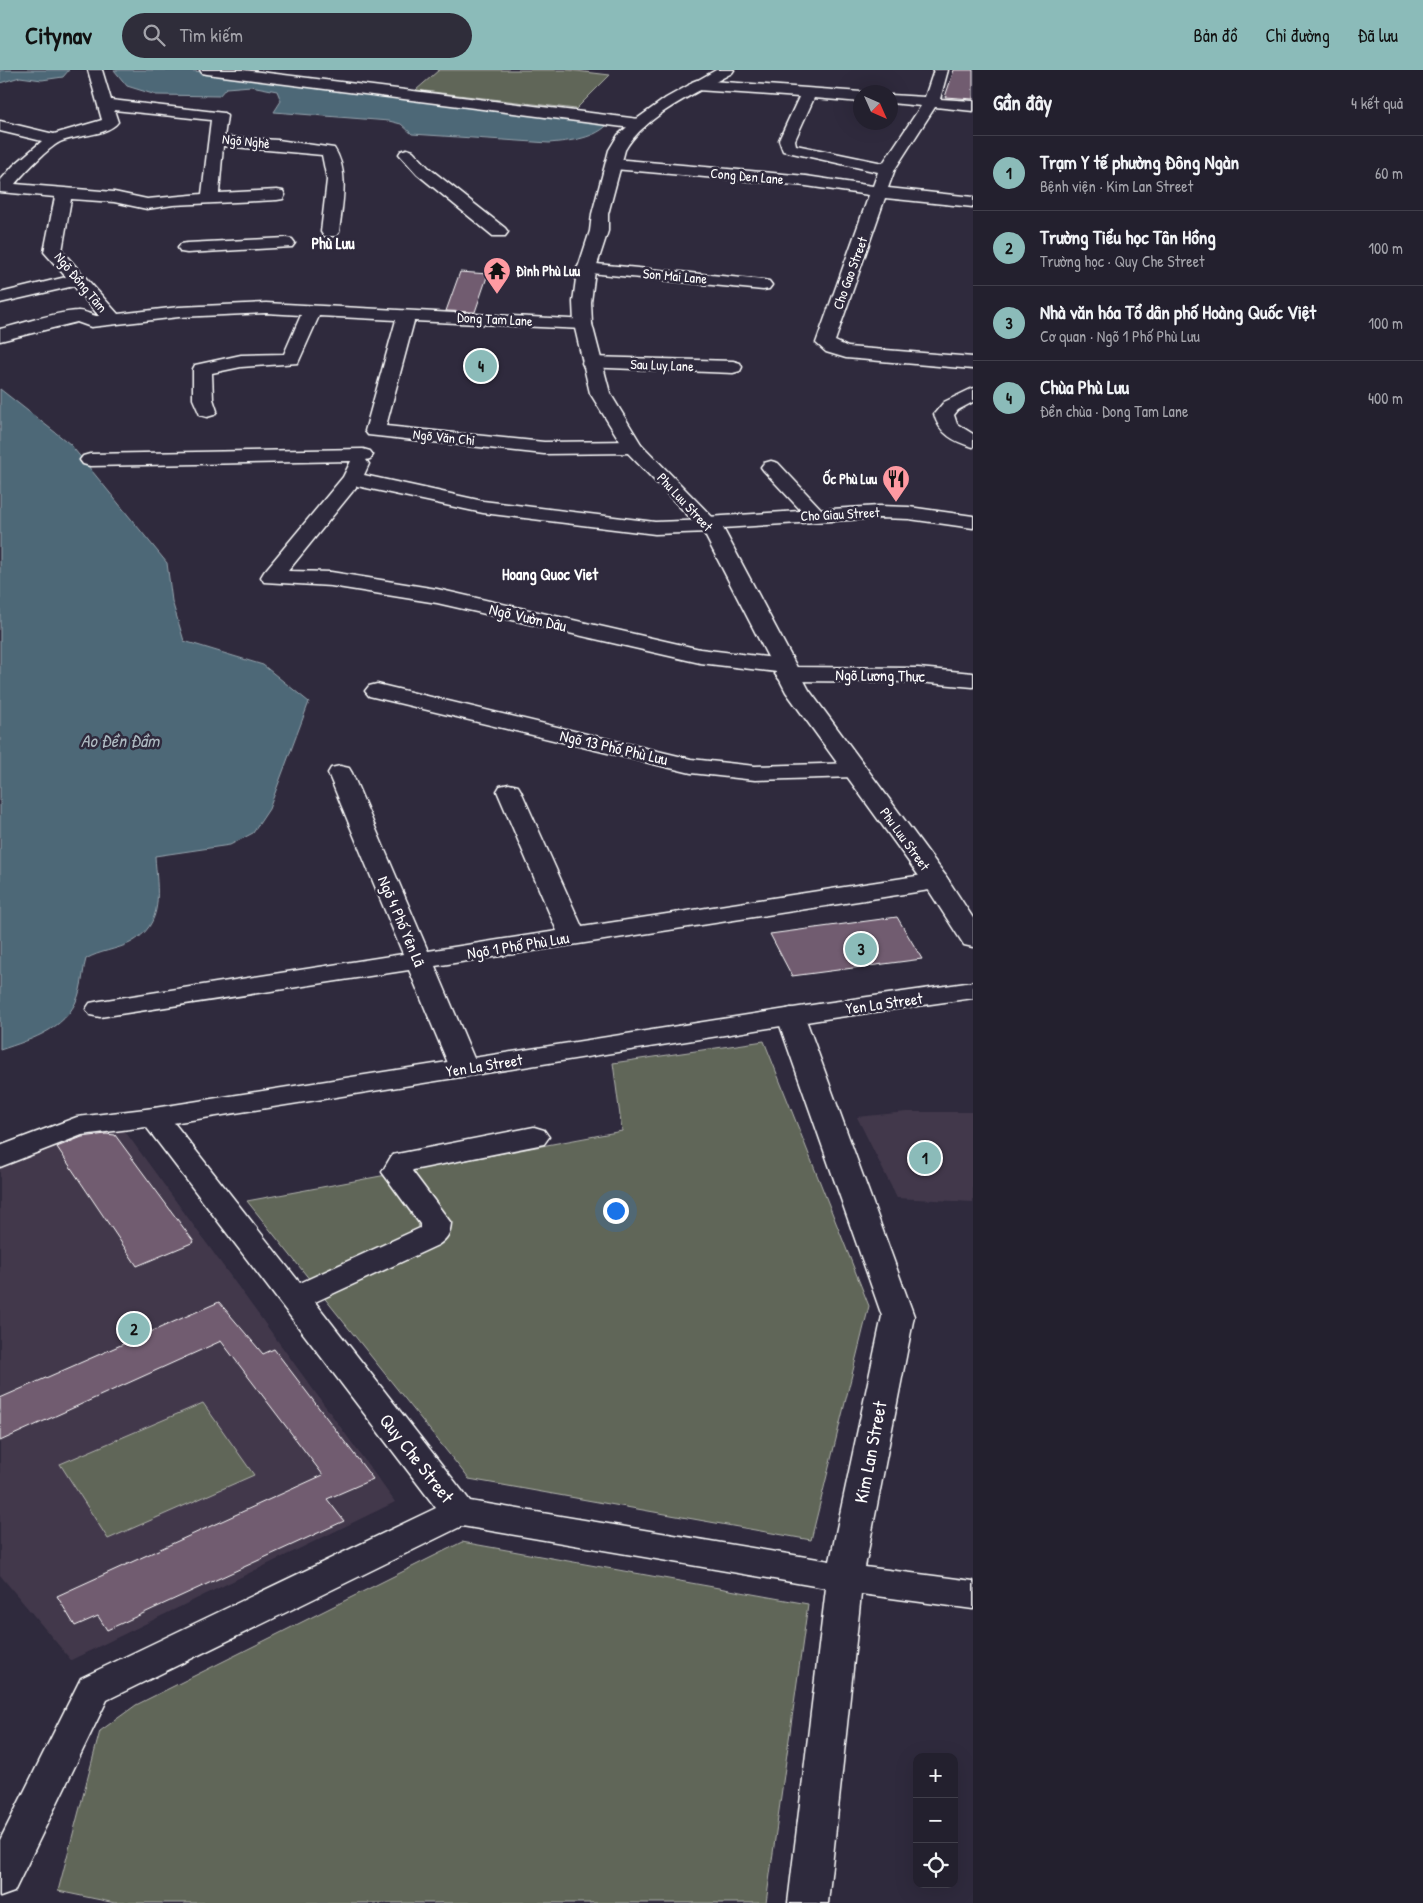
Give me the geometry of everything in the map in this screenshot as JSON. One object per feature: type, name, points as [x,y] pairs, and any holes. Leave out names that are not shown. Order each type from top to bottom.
[{"type":"street","points":[[2,188],[18,169],[54,139],[96,128],[110,122],[95,70]]},
{"type":"street","points":[[207,70],[639,124]]},
{"type":"street","name":"Phu Luu Street","points":[[728,70],[697,85],[639,124],[624,138],[618,150],[600,214],[599,231],[586,268],[582,302],[583,324],[591,363],[600,393],[633,447],[708,525],[785,670],[936,881],[973,940]]},
{"type":"street","name":"Cho Gao Street","points":[[941,70],[931,102],[887,169],[825,343],[846,352],[973,363]]},
{"type":"street","points":[[697,85],[853,97]]},
{"type":"street","points":[[808,94],[787,140],[789,148],[887,169]]},
{"type":"street","points":[[219,116],[224,99]]},
{"type":"street","points":[[898,100],[973,106]]},
{"type":"street","name":"Ngõ Nghè","points":[[105,104],[219,116],[216,141],[278,145],[328,151],[334,160],[333,175],[336,190],[330,232]]},
{"type":"street","points":[[0,126],[54,139]]},
{"type":"street","points":[[210,198],[216,141]]},
{"type":"street","points":[[407,154],[422,171],[499,232]]},
{"type":"street","name":"Cong Den Lane","points":[[614,164],[806,181],[879,192],[973,202]]},
{"type":"street","points":[[2,188],[114,197],[147,204],[173,200],[277,195]]},
{"type":"street","name":"Ngõ Đồng Tâm","points":[[64,193],[53,252],[114,320],[218,310],[266,308],[408,315]]},
{"type":"street","points":[[187,248],[286,243]]},
{"type":"street","name":"Son Mai Lane","points":[[586,268],[763,285]]},
{"type":"street","points":[[0,298],[77,280]]},
{"type":"street","points":[[207,411],[203,398],[202,369],[240,361],[292,360],[312,310]]},
{"type":"street","points":[[352,479],[375,431],[408,315]]},
{"type":"street","name":"Dong Tam Lane","points":[[408,315],[583,324]]},
{"type":"street","points":[[0,335],[65,318],[80,316],[91,322],[114,320]]},
{"type":"street","name":"Sau Luy Lane","points":[[591,363],[733,367]]},
{"type":"street","points":[[973,394],[951,406],[944,414],[948,427],[956,434],[973,441]]},
{"type":"street","name":"Ngõ Văn Chỉ","points":[[375,431],[544,448],[633,447]]},
{"type":"street","points":[[90,460],[363,455]]},
{"type":"street","points":[[771,467],[816,515]]},
{"type":"street","name":"Cho Giau Street","points":[[352,479],[483,507],[655,528],[879,512],[908,513],[973,522]]},
{"type":"street","name":"Ngõ Vườn Dâu","points":[[352,479],[272,577],[331,579],[437,596],[700,656],[785,670]]},
{"type":"street","name":"Ngõ Lương Thực","points":[[785,670],[918,675],[973,680]]},
{"type":"street","name":"Ngõ 13 Phố Phù Lưu","points":[[377,691],[691,766],[754,773],[855,770]]},
{"type":"street","name":"Ngõ 4 Phố Yên Lã","points":[[340,773],[464,1068]]},
{"type":"street","points":[[509,791],[573,937]]},
{"type":"street","name":"Ngõ 1 Phố Phù Lưu","points":[[100,1009],[936,881]]},
{"type":"street","name":"Yen La Street","points":[[0,1157],[77,1126],[154,1117],[973,990]]},
{"type":"street","name":"Kim Lan Street","points":[[791,1017],[898,1316],[845,1577],[808,1903]]},
{"type":"street","name":"Quy Che Street","points":[[154,1117],[459,1512],[845,1577],[973,1595]]},
{"type":"street","points":[[294,1299],[427,1238],[435,1232],[436,1223],[398,1172],[403,1162],[534,1137]]},
{"type":"street","points":[[0,1880],[94,1689],[459,1512]]},
{"type":"shaded area","points":[[907,1112],[973,1112],[973,1202],[897,1198],[857,1117]]},
{"type":"shaded area","points":[[82,1127],[124,1130],[395,1502],[71,1660],[0,1575],[0,1161]]},
{"type":"green space","points":[[439,70],[568,70],[610,75],[576,109],[416,90]]},
{"type":"green space","points":[[764,1041],[869,1306],[811,1540],[469,1479],[247,1201],[622,1131],[613,1063]]},
{"type":"green space","points":[[203,1403],[254,1475],[108,1539],[60,1464]]},
{"type":"green space","points":[[462,1542],[808,1604],[766,1903],[115,1903],[58,1891],[100,1731],[136,1705]]},
{"type":"water","points":[[0,70],[69,70],[63,77],[42,80],[20,77],[0,83]]},
{"type":"water","points":[[114,70],[186,70],[610,122],[590,136],[549,143],[412,134],[401,124],[389,121],[274,112],[281,101],[277,91],[251,86],[226,88],[219,96],[156,95],[127,86]]},
{"type":"water","name":"Ao Đền Đầm","points":[[0,389],[70,444],[167,563],[172,601],[184,641],[263,665],[309,702],[269,809],[253,833],[230,845],[155,856],[157,905],[149,926],[130,943],[86,959],[81,986],[75,1003],[59,1023],[37,1036],[0,1050]]},
{"type":"building","points":[[954,70],[973,70],[973,99],[945,97]]},
{"type":"building","points":[[460,272],[488,274],[475,312],[446,311]]},
{"type":"building","points":[[897,917],[922,959],[792,976],[770,934]]},
{"type":"building","points":[[106,1134],[115,1135],[194,1242],[137,1266],[57,1147],[82,1137]]},
{"type":"building","points":[[219,1302],[263,1354],[274,1349],[373,1479],[327,1499],[344,1521],[107,1630],[98,1616],[75,1626],[57,1596],[323,1475],[221,1341],[0,1441],[0,1398]]},
{"type":"place","name":"Đình Phù Lưu","points":[[497,295]]},
{"type":"place","name":"Chùa Phù Lưu","points":[[481,366]]},
{"type":"place","name":"Ốc Phù Lưu","points":[[896,503]]},
{"type":"place","name":"Nhà văn hóa Tổ dân phố Hoàng Quốc Việt","points":[[861,949]]},
{"type":"place","name":"Trạm Y tế phường Đông Ngàn","points":[[925,1158]]},
{"type":"place","name":"Trường Tiểu học Tân Hồng","points":[[134,1329]]},
{"type":"district","name":"Phù Lưu","points":[[333,243]]},
{"type":"district","name":"Hoang Quoc Viet","points":[[550,574]]}]
